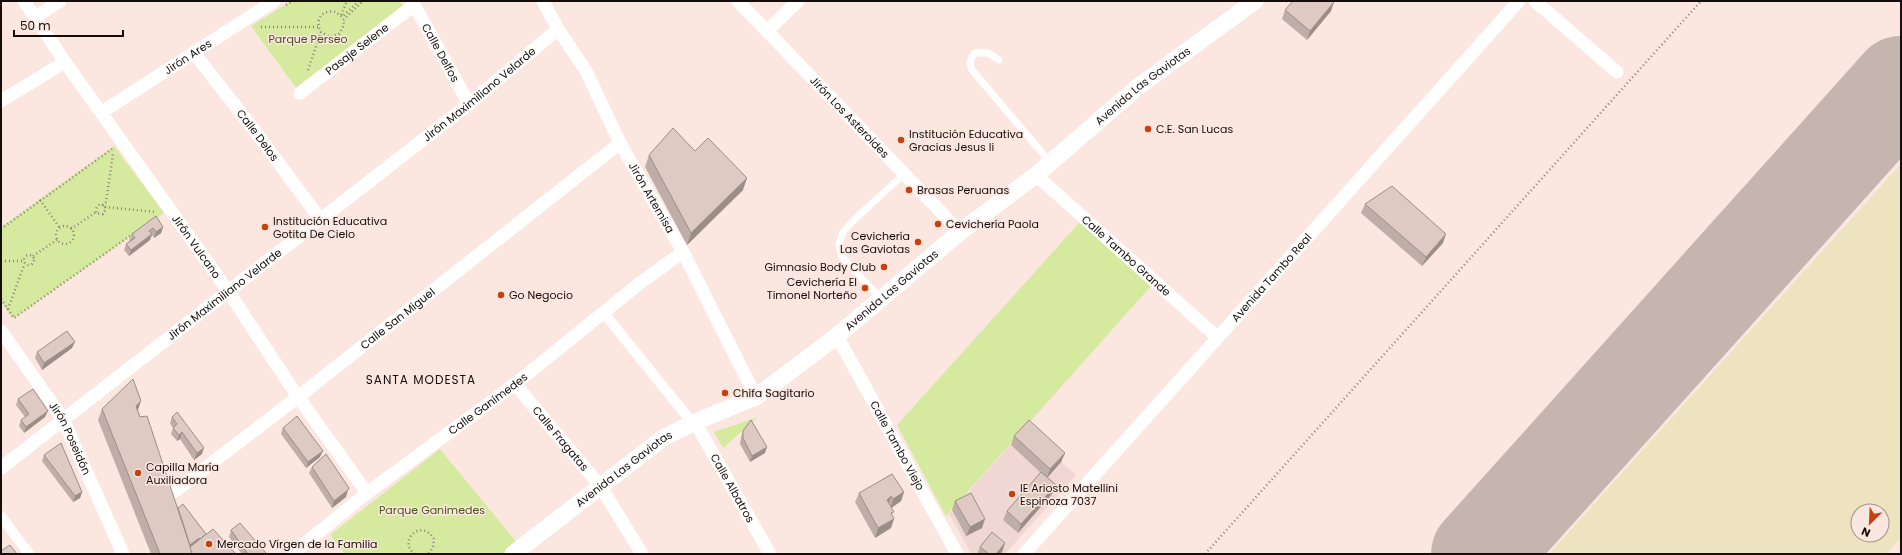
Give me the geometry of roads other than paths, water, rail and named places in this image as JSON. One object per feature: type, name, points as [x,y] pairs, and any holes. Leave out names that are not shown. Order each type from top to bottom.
[{"type":"street","name":"Jirón Vulcano","points":[[24,1],[65,62],[228,291],[298,397],[367,493]]},
{"type":"street","points":[[35,17],[60,1]]},
{"type":"street","name":"Jirón Ares","points":[[102,112],[274,1]]},
{"type":"street","name":"Jirón Artemisa","points":[[543,1],[558,29],[586,70],[620,143],[682,252],[756,396]]},
{"type":"street","name":"Jirón Los Asteroides","points":[[738,1],[960,232]]},
{"type":"street","points":[[767,31],[798,1]]},
{"type":"street","name":"Avenida Las Gaviotas","points":[[513,554],[663,438],[695,422],[756,396],[837,336],[960,232],[1036,175],[1139,86],[1255,1]]},
{"type":"street","name":"Avenida Tambo Real","points":[[1024,554],[1217,336],[1519,1]]},
{"type":"street","points":[[1535,1],[1617,72]]},
{"type":"street","name":"Pasaje Selene","points":[[300,93],[413,3]]},
{"type":"street","name":"Calle Delfos","points":[[413,3],[469,104]]},
{"type":"street","name":"Jirón Maximiliano Velarde","points":[[1,468],[469,104],[558,29]]},
{"type":"street","name":"Calle Delos","points":[[194,53],[255,131],[320,219]]},
{"type":"street","points":[[1,101],[65,62]]},
{"type":"street","name":"Calle San Miguel","points":[[174,492],[298,397],[620,143]]},
{"type":"street","name":"Calle Tambo Grande","points":[[1036,175],[1217,336]]},
{"type":"street","name":"Calle Ganímedes","points":[[292,554],[367,493],[515,384],[640,283],[682,252]]},
{"type":"street","points":[[604,313],[686,415],[695,422]]},
{"type":"street","name":"Jirón Poseidón","points":[[1,330],[63,419],[123,554]]},
{"type":"street","name":"Calle Tambo Viejo","points":[[837,336],[957,554]]},
{"type":"street","name":"Calle Fragatas","points":[[515,384],[601,487],[642,554]]},
{"type":"street","name":"Calle Albatros","points":[[695,422],[770,554]]},
{"type":"street","points":[[1,516],[28,554]]},
{"type":"lane","points":[[999,60],[988,53],[975,53],[971,58],[970,64],[972,70],[1050,162]]},
{"type":"lane","points":[[881,299],[842,257],[839,244],[843,232],[855,219],[904,174]]},
{"type":"place","name":"C.E. San Lucas","points":[[1148,129]]},
{"type":"place","name":"Institución Educativa Gracias Jesus Ii","points":[[901,140]]},
{"type":"place","name":"Brasas Peruanas","points":[[909,190]]},
{"type":"place","name":"Cevichería Paola","points":[[938,224]]},
{"type":"place","name":"Institución Educativa Gotita De Cielo","points":[[265,227]]},
{"type":"place","name":"Cevichería Las Gaviotas","points":[[918,242]]},
{"type":"place","name":"Gimnasio Body Club","points":[[884,267]]},
{"type":"place","name":"Cevichería El Timonel Norteño","points":[[865,288]]},
{"type":"place","name":"Go Negocio","points":[[501,295]]},
{"type":"place","name":"Chifa Sagitario","points":[[725,393]]},
{"type":"place","name":"Capilla María Auxiliadora","points":[[138,473]]},
{"type":"place","name":"IE Ariosto Matellini Espinoza 7037","points":[[1012,494]]},
{"type":"place","name":"Mercado Vírgen de la Familia","points":[[209,544]]},
{"type":"district","name":"SANTA MODESTA","points":[[421,380]]},
{"type":"park label","name":"Parque Perseo","points":[[308,39]]},
{"type":"park label","name":"Parque Ganimedes","points":[[432,510]]}]
